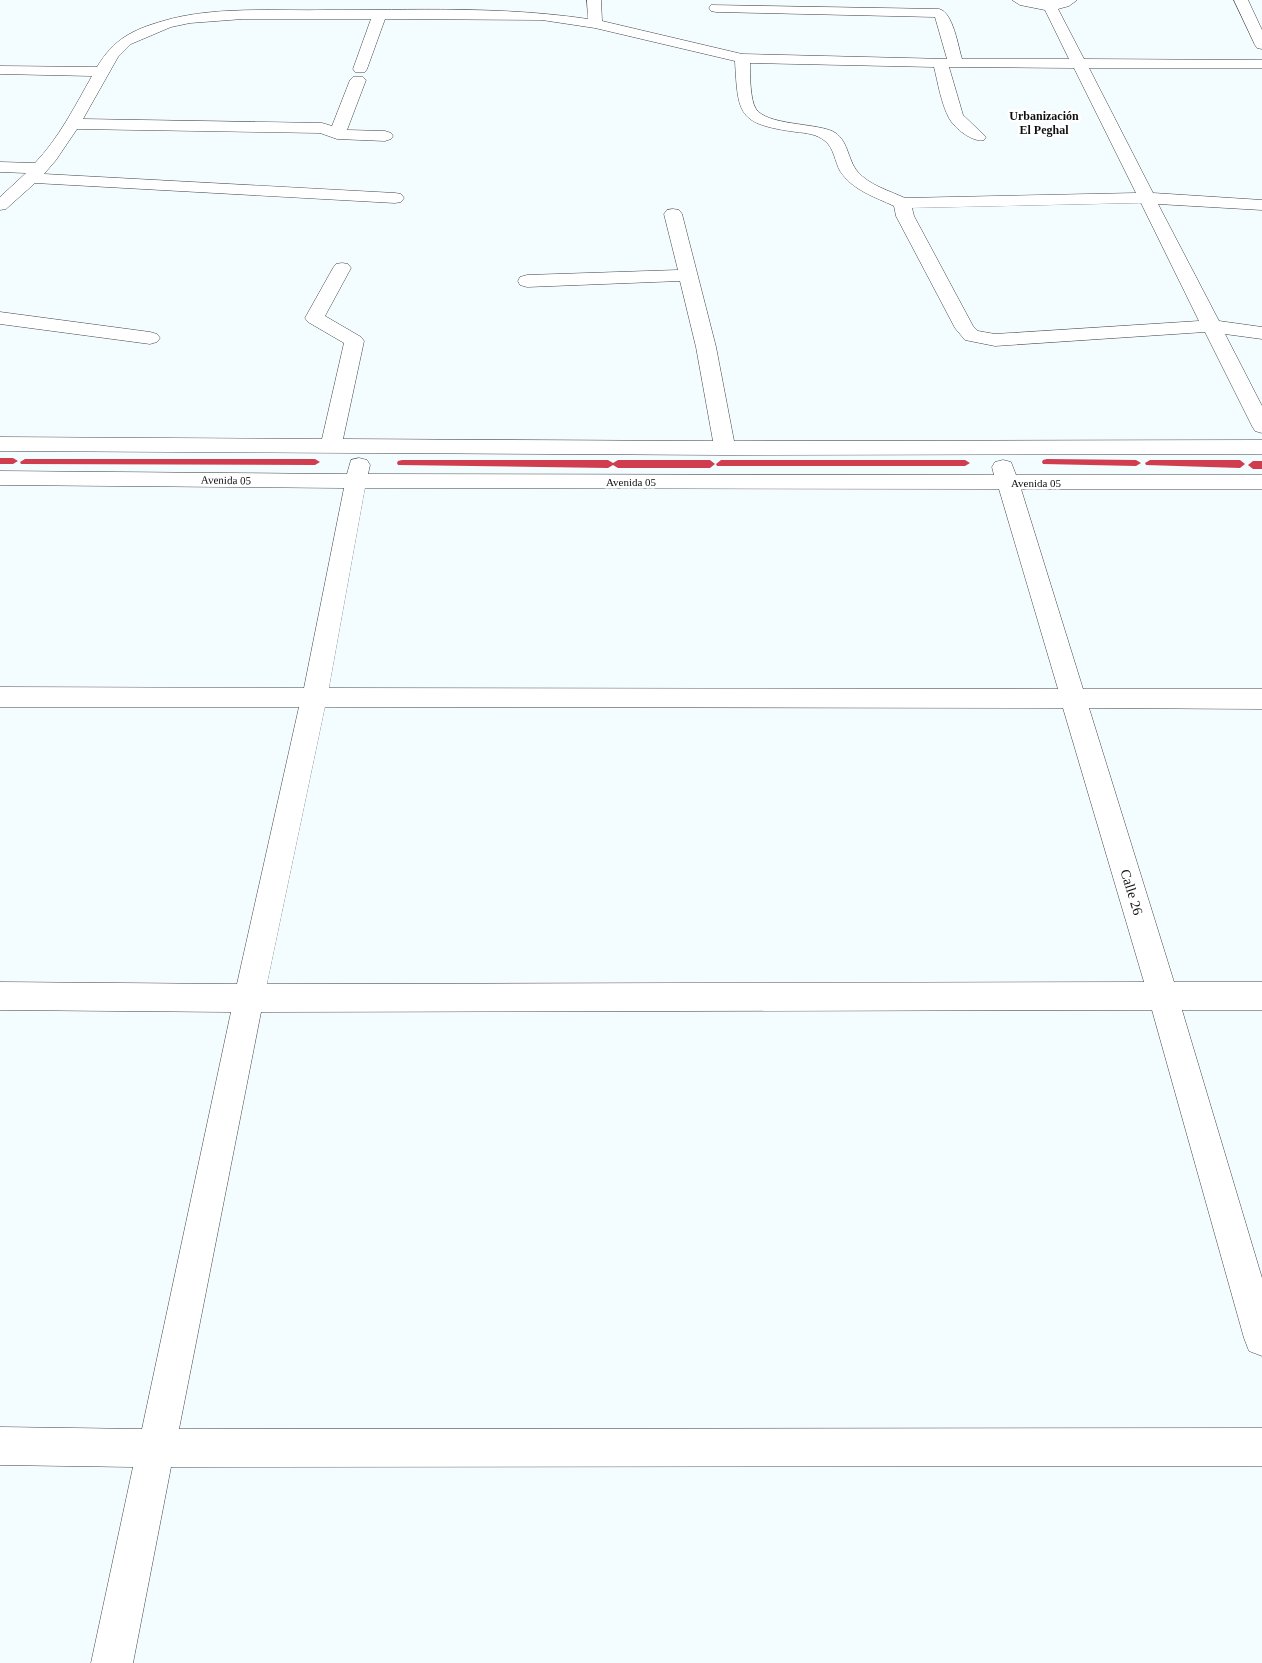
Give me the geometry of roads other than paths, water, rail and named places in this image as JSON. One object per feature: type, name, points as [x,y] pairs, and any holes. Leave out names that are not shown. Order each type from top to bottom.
[{"type":"street","points":[[594,0],[595,24]]},
{"type":"street","points":[[1019,0],[1050,6],[1070,0]]},
{"type":"street","points":[[1241,0],[1262,45]]},
{"type":"street","points":[[716,8],[892,5],[939,13],[942,16],[956,117],[978,137]]},
{"type":"street","points":[[1050,6],[1262,426]]},
{"type":"street","points":[[0,206],[35,173],[72,124],[112,55],[126,41],[174,22],[226,16],[379,15],[471,7],[595,24],[742,58],[948,63],[1262,64]]},
{"type":"street","points":[[337,134],[379,15]]},
{"type":"street","points":[[742,58],[747,109],[754,116],[764,121],[821,132],[830,137],[836,142],[849,173],[857,181],[902,203],[1146,198],[1262,205]]},
{"type":"street","points":[[0,70],[101,72]]},
{"type":"street","points":[[72,124],[322,128],[337,134],[386,136]]},
{"type":"street","points":[[0,167],[35,173],[395,198]]},
{"type":"street","points":[[902,203],[905,216],[965,328],[972,336],[995,340],[1211,326],[1262,333]]},
{"type":"street","points":[[673,214],[706,346],[725,448]]},
{"type":"street","points":[[331,445],[354,341],[315,318],[342,268]]},
{"type":"street","points":[[528,280],[689,275]]},
{"type":"street","points":[[0,318],[150,338]]},
{"type":"street","points":[[0,444],[725,448],[1262,447]]},
{"type":"street","points":[[112,1663],[249,998],[314,699],[362,446]]},
{"type":"street","name":"Calle 26","points":[[998,448],[1163,996],[1262,1338]]},
{"type":"street","name":"Avenida 05","points":[[0,478],[356,481],[1262,482]]},
{"type":"street","points":[[0,697],[314,699],[1262,699]]},
{"type":"street","points":[[0,996],[249,998],[1262,996]]},
{"type":"street","points":[[0,1446],[157,1448],[1262,1447]]},
{"type":"waterway","points":[[0,461],[13,461]]},
{"type":"waterway","points":[[25,462],[315,462]]},
{"type":"waterway","points":[[1047,462],[1136,463]]},
{"type":"waterway","points":[[402,463],[608,464]]},
{"type":"waterway","points":[[721,464],[965,463]]},
{"type":"waterway","points":[[1150,463],[1240,464]]},
{"type":"waterway","points":[[618,464],[710,464]]},
{"type":"waterway","points":[[1253,465],[1262,465]]},
{"type":"district","name":"Urbanización El Peghal","points":[[1044,123]]}]
